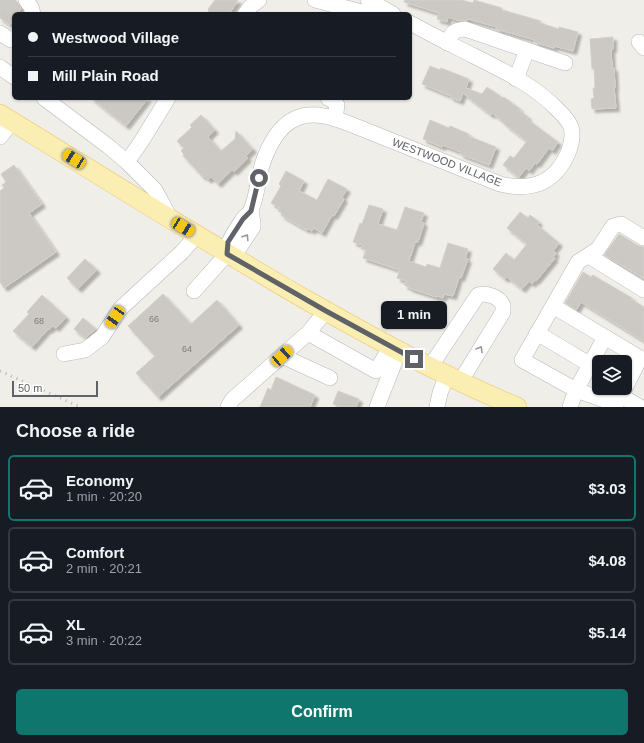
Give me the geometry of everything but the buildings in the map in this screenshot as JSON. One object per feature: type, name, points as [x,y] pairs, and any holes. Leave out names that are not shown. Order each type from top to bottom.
[{"type":"main road","points":[[6,118],[227,254],[326,311],[453,379],[517,407]]},
{"type":"street","points":[[246,12],[251,6],[259,0]]},
{"type":"street","points":[[315,0],[357,12],[366,11],[371,2],[389,12]]},
{"type":"street","name":"WESTWOOD VILLAGE","points":[[227,254],[228,242],[243,219],[251,211],[262,165],[268,149],[284,126],[293,119],[305,115],[325,116],[335,119],[500,184],[514,187],[528,187],[542,183],[554,174],[562,164],[569,150],[571,128],[568,121],[550,103],[528,85],[412,24]]},
{"type":"street","points":[[447,43],[456,30],[464,29],[565,63]]},
{"type":"street","points":[[0,33],[12,40]]},
{"type":"street","points":[[516,79],[526,50]]},
{"type":"street","points":[[0,67],[12,76]]},
{"type":"street","points":[[49,100],[108,146],[148,182],[171,220]]},
{"type":"street","points":[[127,162],[167,100]]},
{"type":"street","points":[[332,100],[337,104],[335,119]]},
{"type":"street","points":[[0,136],[6,118]]},
{"type":"street","points":[[621,395],[616,404],[576,390],[522,360],[578,262],[598,249],[613,226],[621,224],[644,238]]},
{"type":"street","points":[[64,354],[86,350],[102,337],[121,308],[182,252],[197,235]]},
{"type":"street","points":[[194,291],[227,254]]},
{"type":"street","points":[[589,256],[644,290]]},
{"type":"street","points":[[430,367],[478,295],[483,294],[497,298],[502,305],[502,312],[453,379],[440,393],[437,407]]},
{"type":"street","points":[[553,306],[640,358],[632,374]]},
{"type":"street","points":[[228,407],[232,400],[308,332],[326,311]]},
{"type":"street","points":[[308,332],[376,371],[395,349]]},
{"type":"street","points":[[538,334],[592,367]]},
{"type":"street","points":[[599,355],[605,337]]},
{"type":"street","points":[[377,407],[387,382],[395,349]]},
{"type":"street","points":[[282,356],[330,378]]},
{"type":"street","points":[[570,407],[576,390],[592,370]]},
{"type":"street","points":[[629,395],[640,407]]},
{"type":"tunnel","points":[[1,0],[19,11]]},
{"type":"railway","points":[[0,371],[80,407]]},
{"type":"route","points":[[259,178],[251,211],[243,219],[228,242],[227,254],[326,311],[414,359]]}]
